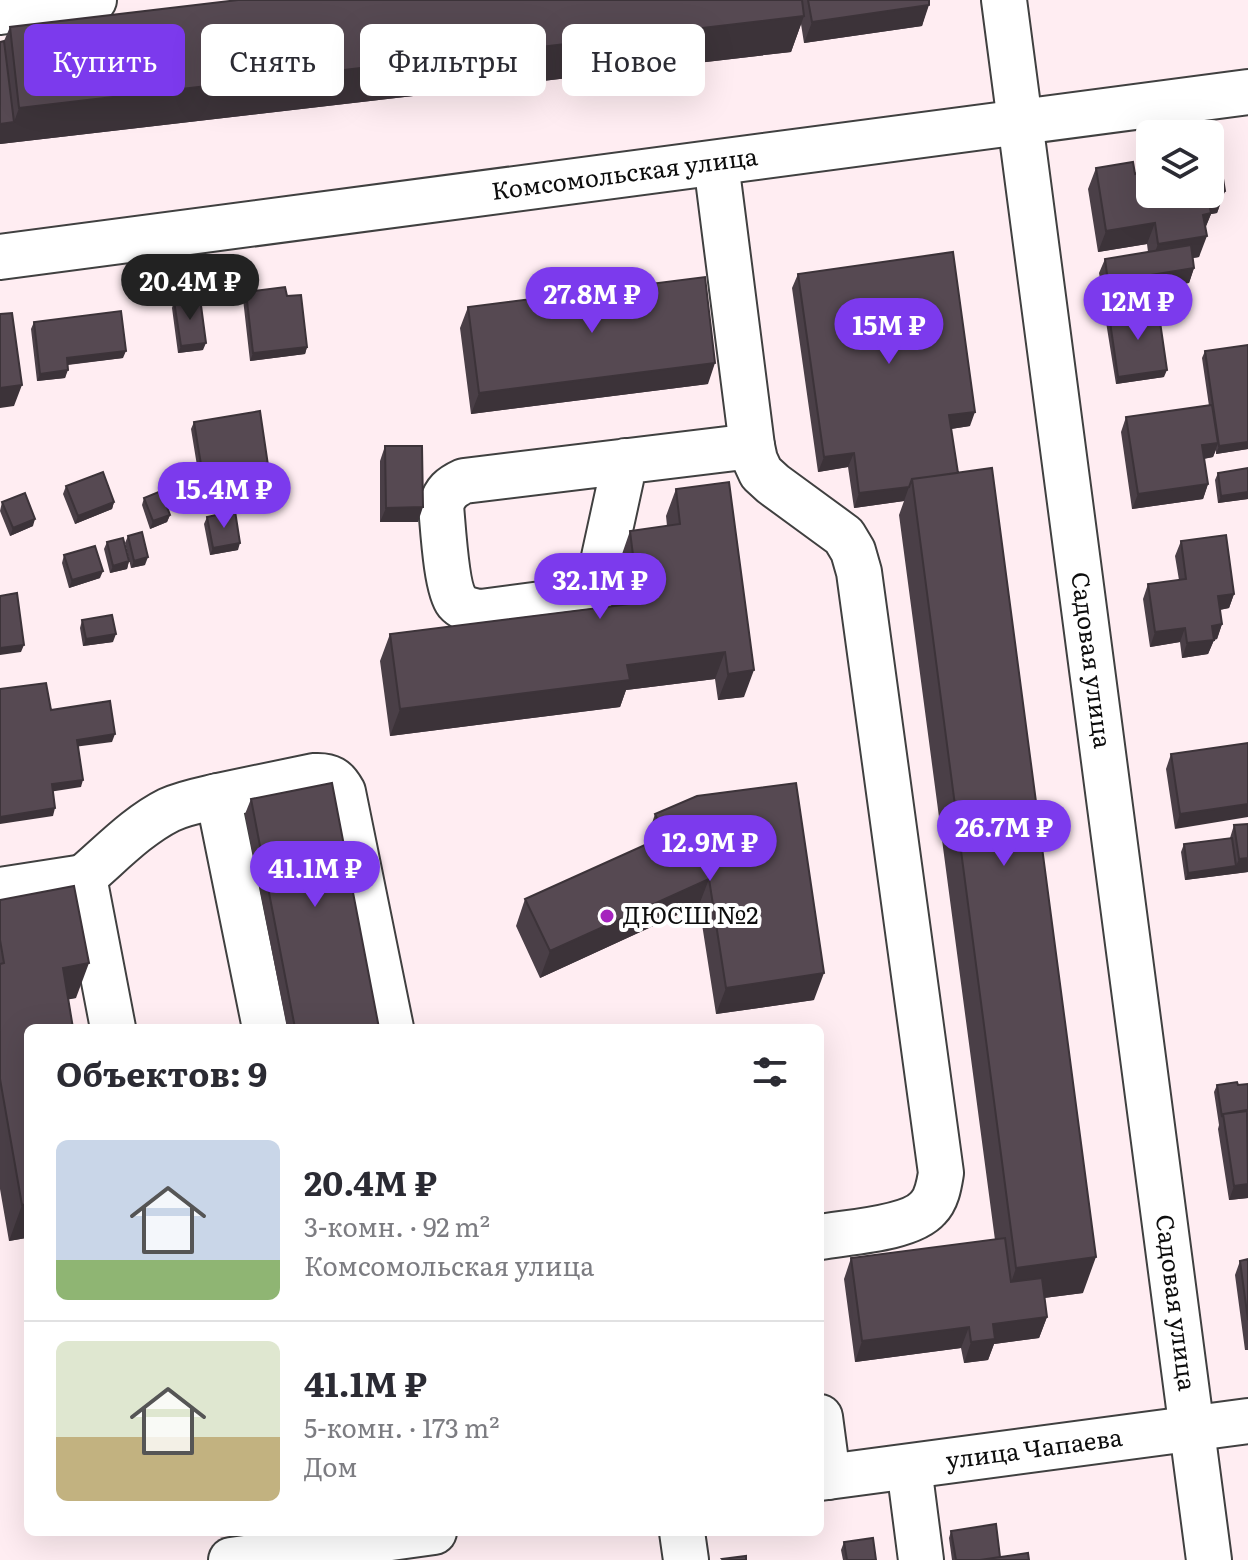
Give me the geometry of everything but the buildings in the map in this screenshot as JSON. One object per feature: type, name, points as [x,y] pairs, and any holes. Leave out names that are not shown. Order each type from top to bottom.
[{"type":"street","points":[[0,12],[94,0]]},
{"type":"street","name":"Садовая улица","points":[[1004,0],[1209,1560]]},
{"type":"street","name":"Комсомольская улица","points":[[0,257],[1248,92]]},
{"type":"street","points":[[716,163],[755,460],[761,473],[773,484],[844,536],[856,561],[941,1173],[938,1191],[929,1208],[914,1219],[824,1236]]},
{"type":"street","points":[[625,461],[599,580],[595,591],[587,598],[481,612],[466,609],[456,601],[450,587],[441,506],[445,494],[453,486],[464,481],[625,461],[752,446]]},
{"type":"street","points":[[0,890],[84,877],[157,817],[188,803],[326,775],[337,781],[343,792],[390,1024]]},
{"type":"street","points":[[218,796],[264,1024]]},
{"type":"street","points":[[84,877],[112,1024]]},
{"type":"street","name":"улица Чапаева","points":[[824,1478],[1248,1421]]},
{"type":"street","points":[[909,1467],[921,1560]]},
{"type":"street","points":[[231,1560],[405,1536]]},
{"type":"street","points":[[683,1536],[686,1560]]},
{"type":"place","name":"ДЮСШ №2","points":[[607,916]]}]
